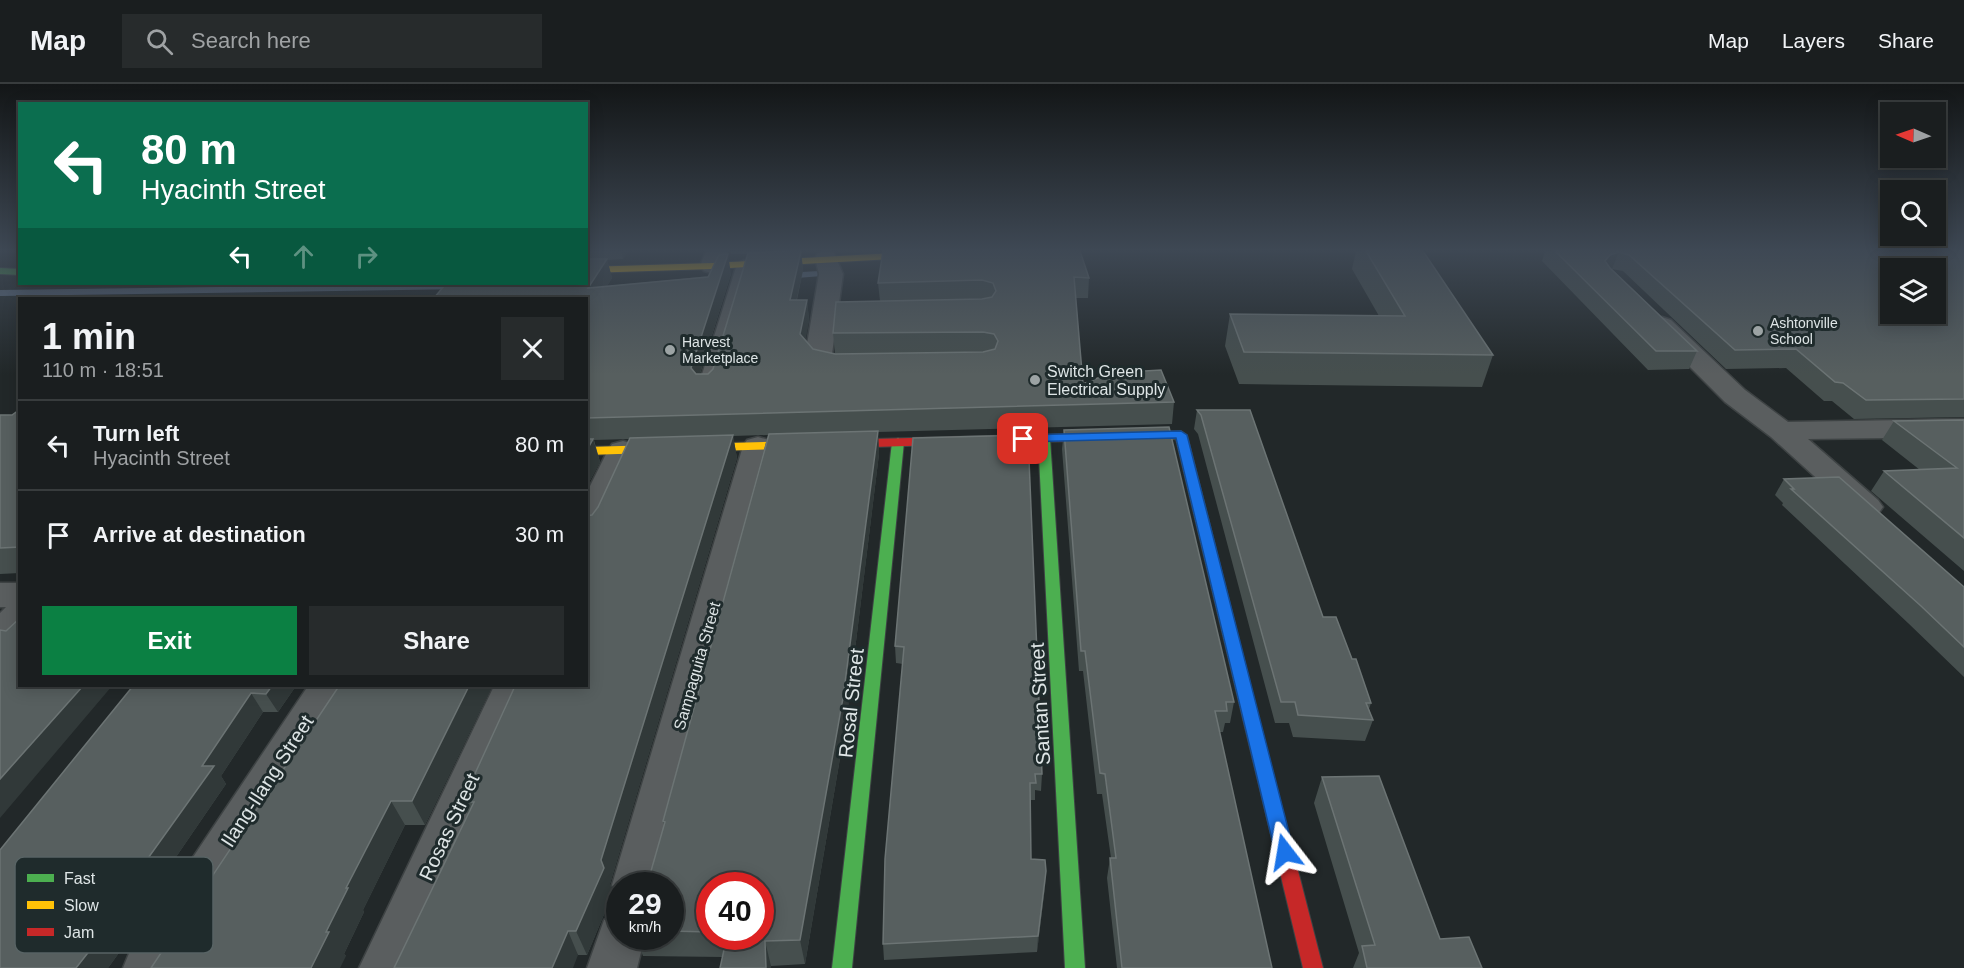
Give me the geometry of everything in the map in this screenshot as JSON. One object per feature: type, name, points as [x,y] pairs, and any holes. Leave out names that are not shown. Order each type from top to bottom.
[{"type":"street","points":[[833,292],[836,314],[818,356],[825,362],[837,365],[882,364]]},
{"type":"street","points":[[1646,309],[1735,396],[1781,431],[1885,523]]},
{"type":"street","points":[[1781,431],[1961,415]]},
{"type":"street","points":[[588,451],[1181,435],[1313,968]]},
{"type":"street","name":"Santan Street","points":[[1044,438],[1074,968]]},
{"type":"street","name":"Rosal Street","points":[[842,968],[898,442]]},
{"type":"street","name":"Sampaguita Street","points":[[639,872],[758,446]]},
{"type":"street","points":[[588,525],[623,450]]},
{"type":"street","points":[[0,595],[18,595]]},
{"type":"street","points":[[0,635],[18,617]]},
{"type":"street","name":"Ilang-Ilang Street","points":[[213,866],[327,687]]},
{"type":"street","name":"Rosas Street","points":[[384,968],[514,687]]},
{"type":"street","points":[[612,968],[617,950]]},
{"type":"street","name":"Ilang-Ilang Street","points":[[148,968],[158,953]]},
{"type":"lane","points":[[706,390],[735,292]]},
{"type":"building","points":[[439,292],[716,292],[691,368],[696,374],[708,374],[713,369],[736,292],[792,292],[790,300],[807,300],[800,334],[813,349],[835,354],[983,352],[995,349],[998,341],[994,334],[983,332],[833,333],[836,302],[982,299],[992,297],[995,292],[1075,292],[1083,384],[1110,373],[1161,370],[1174,402],[588,418],[588,297],[435,297]]},
{"type":"building","points":[[1391,292],[1451,292],[1493,355],[1244,352],[1230,314],[1405,316]]},
{"type":"building","points":[[1597,292],[1635,292],[1697,351],[1656,351]]},
{"type":"building","points":[[1671,292],[1880,292],[1880,324],[1946,324],[1946,292],[1964,292],[1964,399],[1866,400],[1843,383],[1835,382],[1796,349],[1735,350]]},
{"type":"building","points":[[1197,410],[1250,410],[1323,617],[1336,617],[1352,659],[1356,659],[1371,703],[1366,703],[1373,720],[1298,715],[1295,702],[1281,702],[1201,415]]},
{"type":"building","points":[[18,411],[18,547],[0,548],[0,415],[12,415]]},
{"type":"building","points":[[1964,420],[1964,538],[1884,471],[1957,468],[1894,421]]},
{"type":"building","points":[[1169,427],[1234,702],[1226,702],[1227,711],[1215,711],[1272,968],[1122,968],[1110,858],[1116,858],[1105,774],[1100,773],[1085,651],[1081,651],[1064,430]]},
{"type":"building","points":[[878,431],[843,698],[800,940],[774,941],[774,872],[696,872],[696,932],[684,931],[684,872],[651,872],[769,434]]},
{"type":"building","points":[[733,435],[601,860],[604,868],[576,931],[568,931],[552,968],[394,968],[474,802],[462,802],[515,687],[588,687],[588,516],[592,515],[598,507],[630,438]]},
{"type":"building","points":[[1028,435],[1042,774],[1035,774],[1036,783],[1030,783],[1031,859],[1045,860],[1046,871],[1038,936],[883,944],[885,859],[904,647],[895,646],[913,438]]},
{"type":"building","points":[[588,439],[593,439],[588,448]]},
{"type":"building","points":[[1839,477],[1964,587],[1964,647],[1791,489],[1794,489],[1784,479]]},
{"type":"building","points":[[18,620],[18,687],[82,687],[0,779],[0,630],[6,631]]},
{"type":"building","points":[[132,687],[271,687],[266,694],[251,693],[202,766],[214,766],[149,857],[15,857],[15,953],[88,953],[76,968],[0,968],[0,850]]},
{"type":"building","points":[[338,687],[469,687],[412,801],[391,801],[346,888],[348,888],[326,932],[329,932],[311,968],[151,968],[161,953],[213,953],[213,875]]},
{"type":"building","points":[[1379,776],[1440,939],[1469,937],[1482,968],[1367,968],[1362,946],[1375,945],[1322,777]]},
{"type":"building","points":[[724,950],[765,950],[766,968],[720,968]]},
{"type":"waterway","points":[[0,293],[50,292]]},
{"type":"traffic: fast","points":[[1044,438],[1075,968]]},
{"type":"traffic: fast","points":[[842,968],[898,442]]},
{"type":"traffic: slow","points":[[1069,438],[1181,435],[1251,719]]},
{"type":"traffic: slow","points":[[588,451],[872,443]]},
{"type":"traffic: jam","points":[[872,443],[1069,438]]},
{"type":"traffic: jam","points":[[1251,719],[1313,968]]},
{"type":"place","name":"Ashtonville School","points":[[1758,331]]},
{"type":"place","name":"Harvest Marketplace","points":[[670,350]]},
{"type":"place","name":"Switch Green Electrical Supply","points":[[1035,380]]},
{"type":"route","points":[[1023,439],[1181,435],[1285,852]]}]
